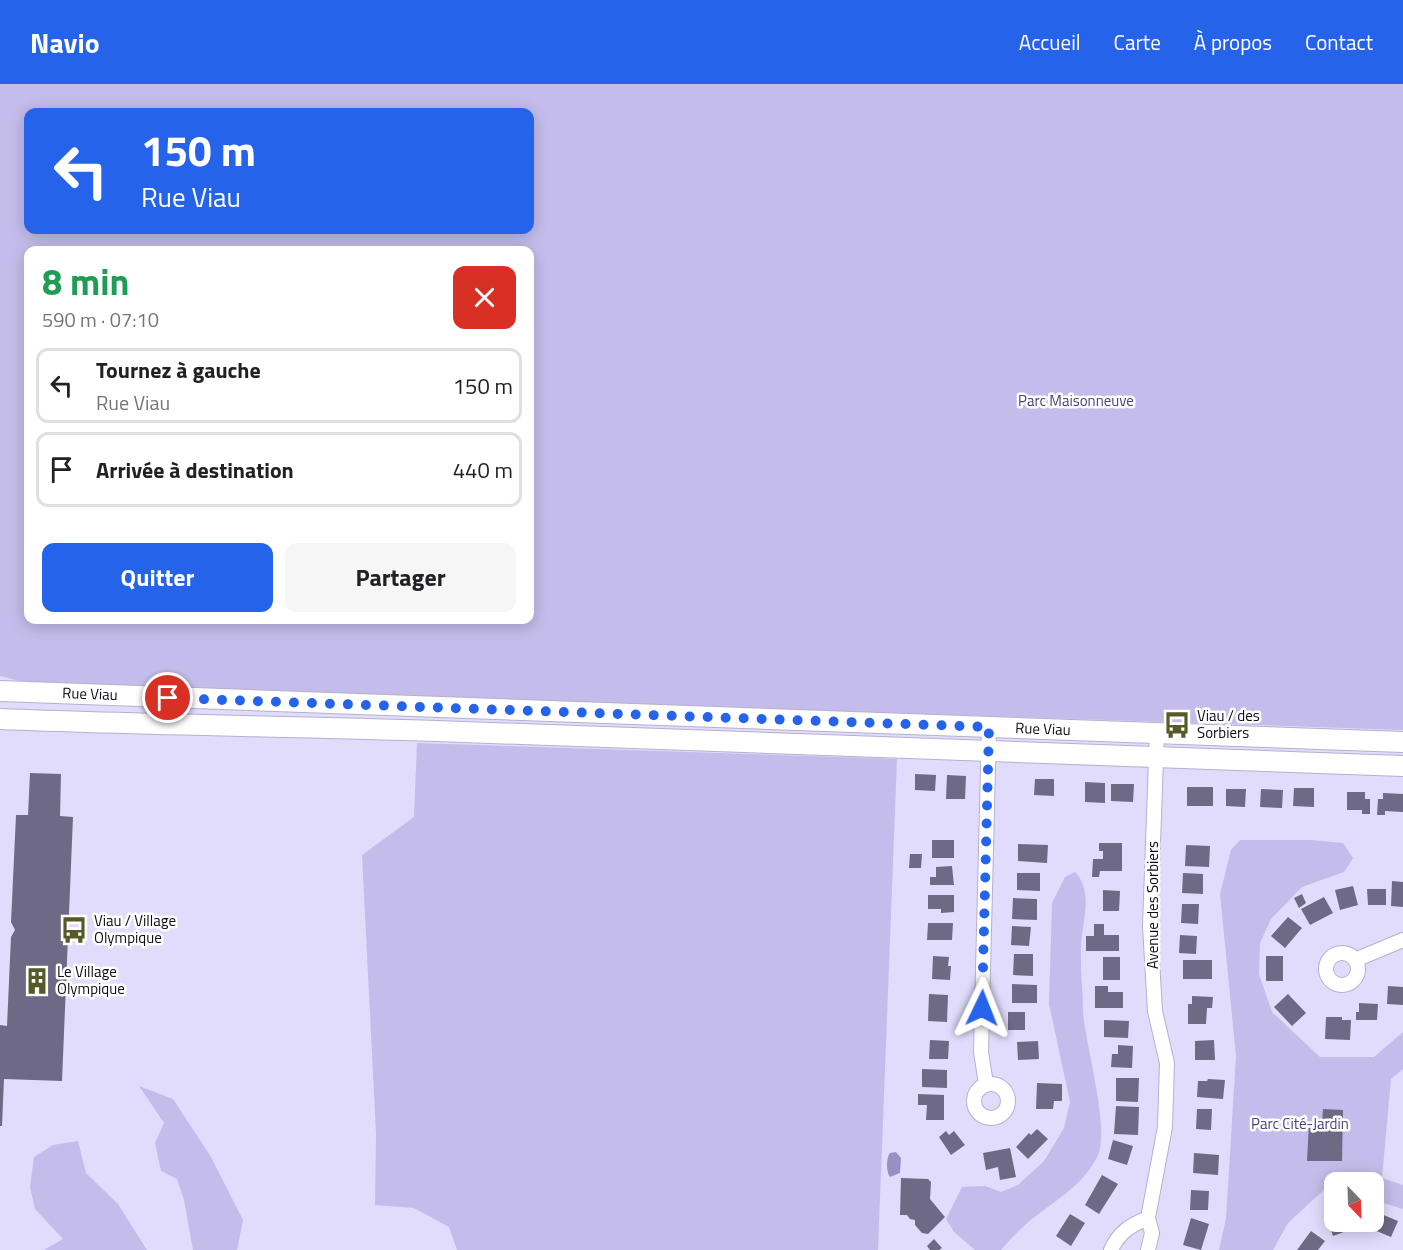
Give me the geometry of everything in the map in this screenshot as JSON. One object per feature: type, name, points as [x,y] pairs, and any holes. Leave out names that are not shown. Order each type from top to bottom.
[{"type":"main road","name":"Rue Viau","points":[[0,691],[1403,742]]},
{"type":"main road","name":"Rue Viau","points":[[0,719],[448,731],[1156,755],[1403,766]]},
{"type":"street","points":[[986,1084],[981,1052],[989,727]]},
{"type":"street","name":"Avenue des Sorbiers","points":[[1148,1250],[1152,1233],[1148,1218],[1165,1127],[1167,1063],[1155,1011],[1150,926],[1157,732]]},
{"type":"street","points":[[1355,960],[1403,940]]},
{"type":"street","points":[[1111,1250],[1117,1238],[1131,1225],[1148,1218]]},
{"type":"green space","name":"Parc Maisonneuve","points":[[0,84],[1403,84],[1403,730],[31,684],[0,676]]},
{"type":"green space","points":[[417,743],[897,759],[878,1250],[457,1250],[449,1227],[414,1208],[375,1205],[376,1134],[362,855],[414,817]]},
{"type":"green space","name":"Parc Cité-Jardin","points":[[1240,840],[1311,840],[1343,843],[1353,858],[1344,872],[1302,887],[1271,919],[1260,943],[1259,974],[1272,1012],[1320,1057],[1374,1057],[1403,1032],[1403,1069],[1391,1079],[1383,1172],[1324,1172],[1324,1190],[1288,1223],[1273,1250],[1219,1250],[1226,1218],[1236,1056],[1220,894],[1231,850]]},
{"type":"green space","points":[[1075,872],[1081,880],[1086,898],[1081,955],[1083,1011],[1101,1125],[1098,1155],[1092,1167],[1075,1186],[1033,1218],[1001,1250],[975,1250],[954,1232],[946,1219],[962,1187],[985,1186],[1001,1192],[1018,1185],[1044,1161],[1064,1128],[1070,1102],[1049,1004],[1052,903],[1065,877]]},
{"type":"green space","points":[[139,1086],[173,1099],[211,1157],[243,1220],[237,1250],[193,1250],[184,1200],[177,1179],[161,1171],[155,1143],[164,1123]]},
{"type":"green space","points":[[78,1141],[86,1173],[118,1204],[147,1250],[44,1250],[63,1239],[35,1209],[30,1187],[34,1157],[53,1145]]},
{"type":"green space","name":"Parc Cité-Jardin","points":[[1384,1179],[1403,1185],[1403,1209],[1384,1203]]},
{"type":"shaded area","points":[[896,1152],[901,1158],[900,1173],[890,1177],[887,1169],[888,1158],[890,1153]]},
{"type":"building","name":"Le Village Olympique","points":[[30,773],[61,774],[60,816],[73,817],[62,1081],[4,1079],[2,1126],[0,1126],[0,1025],[7,1026],[11,937],[15,930],[11,922],[16,815],[28,815]]},
{"type":"building","points":[[915,774],[936,775],[935,791],[915,790]]},
{"type":"building","points":[[947,775],[966,776],[965,799],[946,799]]},
{"type":"building","points":[[1035,779],[1054,779],[1054,796],[1034,795]]},
{"type":"building","points":[[1085,782],[1105,783],[1105,803],[1085,802]]},
{"type":"building","points":[[1111,784],[1134,784],[1133,802],[1111,801]]},
{"type":"building","points":[[1187,787],[1213,787],[1213,806],[1187,806]]},
{"type":"building","points":[[1294,788],[1314,788],[1314,807],[1293,806]]},
{"type":"building","points":[[1226,789],[1246,789],[1245,807],[1226,806]]},
{"type":"building","points":[[1261,789],[1283,790],[1282,808],[1260,807]]},
{"type":"building","points":[[1347,792],[1365,792],[1365,799],[1370,799],[1370,814],[1362,814],[1362,810],[1347,810]]},
{"type":"building","points":[[1383,793],[1403,794],[1403,812],[1385,811],[1385,815],[1377,815],[1378,799],[1383,799]]},
{"type":"building","points":[[932,840],[954,840],[954,858],[932,858]]},
{"type":"building","points":[[1099,843],[1122,843],[1122,871],[1100,871],[1099,877],[1092,877],[1093,859],[1103,859],[1103,851],[1099,851]]},
{"type":"building","points":[[1018,844],[1048,845],[1047,863],[1018,861]]},
{"type":"building","points":[[1186,845],[1210,846],[1209,867],[1185,866]]},
{"type":"building","points":[[910,854],[922,854],[921,868],[909,868]]},
{"type":"building","points":[[952,866],[954,885],[930,885],[930,877],[936,877],[936,867]]},
{"type":"building","points":[[1017,873],[1040,873],[1040,891],[1017,890]]},
{"type":"building","points":[[1183,873],[1203,874],[1203,894],[1182,893]]},
{"type":"building","points":[[1392,881],[1403,882],[1403,907],[1391,906]]},
{"type":"building","points":[[1353,886],[1358,905],[1340,910],[1335,890]]},
{"type":"building","points":[[1367,889],[1386,889],[1386,905],[1368,905]]},
{"type":"building","points":[[1103,890],[1120,891],[1119,911],[1103,911]]},
{"type":"building","points":[[1302,894],[1306,903],[1299,908],[1294,898]]},
{"type":"building","points":[[928,895],[954,895],[954,912],[941,913],[941,909],[928,909]]},
{"type":"building","points":[[1324,897],[1333,913],[1310,925],[1301,909]]},
{"type":"building","points":[[1013,898],[1037,899],[1037,920],[1012,919]]},
{"type":"building","points":[[1182,904],[1199,904],[1198,924],[1181,923]]},
{"type":"building","points":[[1288,917],[1302,928],[1285,948],[1271,936]]},
{"type":"building","points":[[928,923],[953,923],[952,940],[927,940]]},
{"type":"building","points":[[1094,924],[1104,924],[1104,935],[1119,935],[1119,951],[1086,951],[1086,936],[1094,936]]},
{"type":"building","points":[[1012,926],[1031,927],[1029,946],[1011,945]]},
{"type":"building","points":[[1180,935],[1197,936],[1196,954],[1179,953]]},
{"type":"building","points":[[1014,954],[1033,954],[1033,976],[1013,975]]},
{"type":"building","points":[[933,956],[949,957],[950,980],[932,979]]},
{"type":"building","points":[[1266,956],[1283,956],[1283,981],[1266,981]]},
{"type":"building","points":[[1103,957],[1120,957],[1120,980],[1103,980]]},
{"type":"building","points":[[1183,960],[1212,960],[1212,979],[1183,979]]},
{"type":"building","points":[[1012,984],[1037,985],[1037,1003],[1012,1003]]},
{"type":"building","points":[[1095,986],[1108,986],[1108,992],[1123,992],[1123,1008],[1095,1008]]},
{"type":"building","points":[[1388,986],[1403,987],[1403,1005],[1387,1004]]},
{"type":"building","points":[[929,994],[948,995],[947,1022],[928,1021]]},
{"type":"building","points":[[1288,994],[1306,1013],[1292,1026],[1274,1007]]},
{"type":"building","points":[[1192,996],[1213,997],[1212,1008],[1207,1008],[1206,1024],[1188,1024],[1188,1004],[1192,1004]]},
{"type":"building","points":[[1359,1003],[1378,1004],[1377,1020],[1356,1020]]},
{"type":"building","points":[[1008,1012],[1025,1012],[1025,1030],[1008,1030]]},
{"type":"building","points":[[1326,1017],[1342,1017],[1342,1020],[1351,1020],[1350,1040],[1325,1039]]},
{"type":"building","points":[[1104,1020],[1129,1021],[1128,1038],[1104,1037]]},
{"type":"building","points":[[930,1040],[949,1041],[948,1059],[929,1059]]},
{"type":"building","points":[[1214,1040],[1215,1060],[1195,1060],[1195,1041]]},
{"type":"building","points":[[1038,1041],[1039,1059],[1018,1060],[1017,1042]]},
{"type":"building","points":[[1118,1045],[1133,1046],[1132,1068],[1111,1067],[1112,1054],[1118,1054]]},
{"type":"building","points":[[922,1069],[947,1070],[947,1088],[922,1087]]},
{"type":"building","points":[[1116,1078],[1139,1078],[1138,1102],[1116,1101]]},
{"type":"building","points":[[1225,1080],[1223,1099],[1197,1097],[1198,1081]]},
{"type":"building","points":[[1037,1083],[1062,1084],[1062,1101],[1054,1101],[1053,1109],[1036,1109]]},
{"type":"building","points":[[918,1094],[944,1095],[944,1120],[926,1120],[927,1105],[918,1105]]},
{"type":"building","points":[[1116,1106],[1139,1107],[1138,1135],[1114,1134]]},
{"type":"building","points":[[1197,1109],[1212,1109],[1211,1130],[1196,1129]]},
{"type":"building","points":[[1323,1109],[1343,1110],[1342,1161],[1307,1161],[1309,1123],[1322,1123]]},
{"type":"building","points":[[1037,1129],[1048,1139],[1028,1159],[1016,1147],[1029,1133],[1031,1135]]},
{"type":"building","points":[[946,1131],[949,1135],[954,1131],[965,1145],[951,1155],[939,1137]]},
{"type":"building","points":[[1113,1140],[1133,1146],[1127,1165],[1108,1159]]},
{"type":"building","points":[[1010,1148],[1016,1177],[1000,1180],[998,1167],[986,1170],[983,1153]]},
{"type":"building","points":[[1194,1153],[1219,1155],[1218,1175],[1193,1173]]},
{"type":"building","points":[[1102,1175],[1118,1184],[1099,1214],[1085,1205]]},
{"type":"building","points":[[901,1178],[928,1179],[931,1182],[930,1199],[945,1217],[928,1234],[922,1233],[915,1225],[915,1220],[910,1219],[907,1215],[900,1215]]},
{"type":"building","points":[[1191,1190],[1209,1191],[1208,1210],[1190,1210]]},
{"type":"building","points":[[1070,1214],[1085,1223],[1071,1246],[1056,1236]]},
{"type":"building","points":[[1384,1215],[1398,1221],[1391,1237],[1379,1232],[1384,1232]]},
{"type":"building","points":[[1191,1218],[1209,1224],[1201,1250],[1183,1245]]},
{"type":"building","points":[[1311,1231],[1325,1241],[1318,1250],[1297,1250]]},
{"type":"building","points":[[1332,1232],[1344,1232],[1333,1236]]},
{"type":"building","points":[[934,1239],[942,1248],[939,1250],[930,1250],[927,1246]]},
{"type":"place","name":"Viau / des Sorbiers","points":[[1177,725]]},
{"type":"place","name":"Viau / Village Olympique","points":[[74,930]]},
{"type":"place","name":"Le Village Olympique","points":[[37,981]]},
{"type":"route","points":[[168,698],[989,727],[982,1008]]}]
